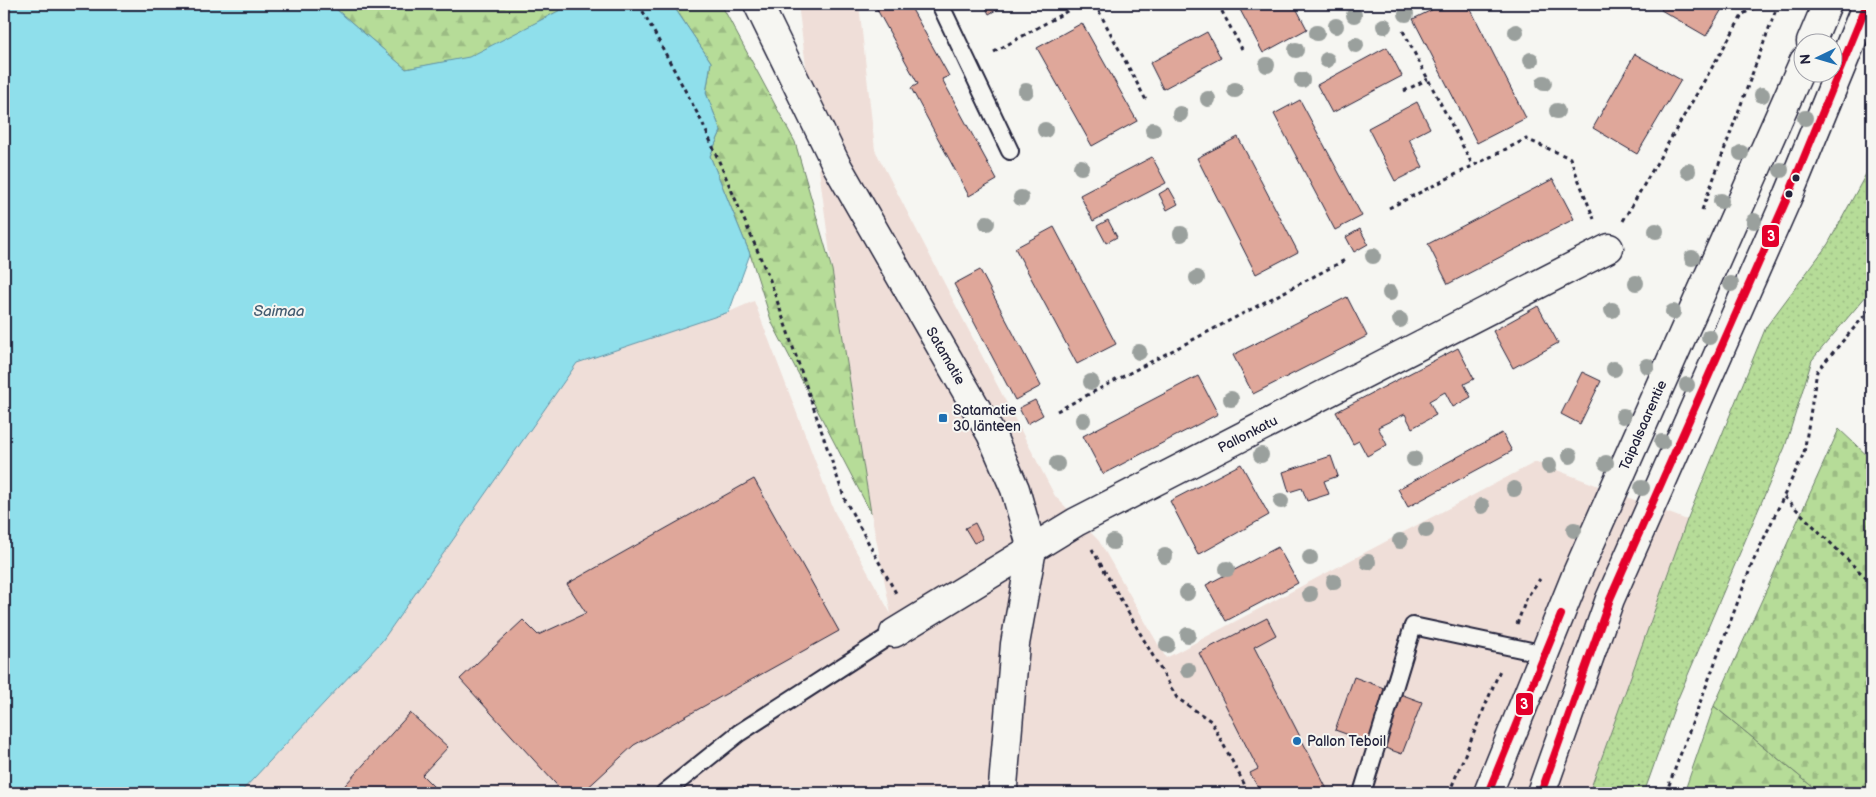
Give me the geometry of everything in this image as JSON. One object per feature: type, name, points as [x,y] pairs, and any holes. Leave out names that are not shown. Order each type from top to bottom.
[{"type":"main road","name":"Satamatie","points":[[758,4],[836,164],[992,434],[1015,489],[1032,549],[1015,644],[1003,786],[1004,793]]},
{"type":"main road","points":[[1815,32],[1827,4]]},
{"type":"main road","points":[[1541,793],[1610,599],[1785,203],[1867,4]]},
{"type":"main road","name":"Taipalsaarentie","points":[[1488,793],[1578,573],[1795,82]]},
{"type":"main road","name":"Pallonkatu","points":[[901,629],[1076,522],[1609,248]]},
{"type":"lane","points":[[940,4],[1010,151]]},
{"type":"lane","points":[[1362,793],[1413,626],[1545,654]]},
{"type":"lane","points":[[664,793],[739,733],[901,629]]},
{"type":"path","points":[[638,4],[703,124],[770,280],[845,500],[895,589],[901,629]]},
{"type":"path","points":[[994,52],[1080,4]]},
{"type":"path","points":[[1096,4],[1147,102]]},
{"type":"path","points":[[1218,4],[1242,49]]},
{"type":"path","points":[[1609,248],[1637,196],[1743,14],[1761,4]]},
{"type":"path","points":[[1403,31],[1472,166]]},
{"type":"path","points":[[1404,91],[1428,79]]},
{"type":"path","points":[[1389,208],[1526,139],[1570,158],[1594,219]]},
{"type":"path","points":[[1057,411],[1347,259]]},
{"type":"path","points":[[1666,793],[1752,564],[1804,453],[1817,371],[1872,307]]},
{"type":"path","points":[[1784,497],[1872,584]]},
{"type":"path","points":[[1076,522],[1177,698],[1211,721],[1249,793]]},
{"type":"shaded area","points":[[798,4],[859,4],[875,150],[1055,496],[1099,541],[1166,658],[1536,462],[1687,520],[1589,793],[240,793],[382,641],[577,363],[729,312],[754,301],[835,513],[891,614],[871,513],[832,270]]},
{"type":"green space","points":[[330,4],[572,4],[469,58],[406,69]]},
{"type":"green space","points":[[672,4],[721,4],[795,142],[832,270],[871,513],[772,323],[750,254],[710,156],[721,131],[706,93],[711,62]]},
{"type":"green space","points":[[1872,156],[1872,289],[1812,360],[1785,447],[1676,703],[1644,793],[1589,793],[1687,520],[1766,327],[1828,244],[1866,174]]},
{"type":"green space","points":[[1839,429],[1872,460],[1872,793],[1820,793],[1714,706]]},
{"type":"green space","points":[[1714,706],[1820,793],[1684,793]]},
{"type":"water","name":"Saimaa","points":[[4,4],[330,4],[406,69],[469,57],[572,4],[672,4],[711,62],[706,93],[721,131],[710,156],[750,254],[729,312],[577,363],[382,641],[240,793],[4,793]]},
{"type":"building","points":[[874,4],[909,4],[949,76],[942,79],[997,180],[969,196],[911,88],[918,84]]},
{"type":"building","points":[[984,4],[1007,4],[989,14]]},
{"type":"building","points":[[1237,4],[1294,4],[1307,29],[1263,53]]},
{"type":"building","points":[[1444,4],[1468,4],[1526,118],[1477,143],[1413,19]]},
{"type":"building","points":[[1665,4],[1725,4],[1706,36],[1661,10]]},
{"type":"building","points":[[1082,23],[1137,121],[1092,146],[1037,48]]},
{"type":"building","points":[[1207,32],[1221,58],[1163,89],[1150,63]]},
{"type":"building","points":[[1387,47],[1402,76],[1332,113],[1317,85]]},
{"type":"building","points":[[1635,54],[1681,80],[1637,154],[1593,128]]},
{"type":"building","points":[[1300,100],[1362,216],[1335,230],[1274,114]]},
{"type":"building","points":[[1417,102],[1430,128],[1409,139],[1423,167],[1395,181],[1368,128]]},
{"type":"building","points":[[1238,137],[1298,252],[1256,274],[1197,158]]},
{"type":"building","points":[[1152,157],[1166,183],[1093,221],[1080,195]]},
{"type":"building","points":[[1553,179],[1574,219],[1448,284],[1428,244]]},
{"type":"building","points":[[1169,188],[1178,204],[1167,210],[1159,194]]},
{"type":"building","points":[[1108,220],[1117,237],[1106,243],[1097,226]]},
{"type":"building","points":[[1054,227],[1116,344],[1077,364],[1015,248]]},
{"type":"building","points":[[1360,229],[1368,244],[1354,252],[1346,237]]},
{"type":"building","points":[[980,270],[1041,386],[1015,400],[954,284]]},
{"type":"building","points":[[1347,297],[1367,336],[1253,394],[1233,355]]},
{"type":"building","points":[[1538,306],[1558,343],[1513,368],[1493,331]]},
{"type":"building","points":[[1458,348],[1474,379],[1464,384],[1471,397],[1453,407],[1445,392],[1429,401],[1436,415],[1412,428],[1405,414],[1378,427],[1387,445],[1367,456],[1359,441],[1353,444],[1336,412]]},
{"type":"building","points":[[1582,372],[1601,381],[1580,424],[1561,414]]},
{"type":"building","points":[[1198,376],[1218,414],[1103,474],[1083,436]]},
{"type":"building","points":[[1035,400],[1043,415],[1027,424],[1019,408]]},
{"type":"building","points":[[1502,433],[1512,451],[1408,507],[1398,489]]},
{"type":"building","points":[[1331,456],[1338,476],[1324,481],[1329,494],[1307,501],[1302,488],[1289,492],[1283,472]]},
{"type":"building","points":[[1241,464],[1269,515],[1198,555],[1170,501]]},
{"type":"building","points":[[754,479],[839,631],[634,745],[582,793],[564,793],[460,679],[523,620],[538,635],[586,613],[567,584]]},
{"type":"building","points":[[975,523],[983,539],[974,543],[965,528]]},
{"type":"building","points":[[1278,547],[1298,583],[1226,621],[1206,585]]},
{"type":"building","points":[[1267,618],[1276,635],[1254,647],[1329,793],[1261,793],[1250,773],[1258,769],[1199,653]]},
{"type":"building","points":[[1354,677],[1422,702],[1402,754],[1335,730]]},
{"type":"building","points":[[410,713],[448,747],[422,775],[438,791],[436,793],[338,793]]},
{"type":"transit line","name":"3","points":[[1541,793],[1610,599],[1789,194],[1867,4]]},
{"type":"transit line","name":"3","points":[[1488,793],[1561,615]]},
{"type":"place","name":"Satamatie 30 länteen","points":[[943,418]]},
{"type":"place","name":"Pallon Teboil","points":[[1297,741]]}]
